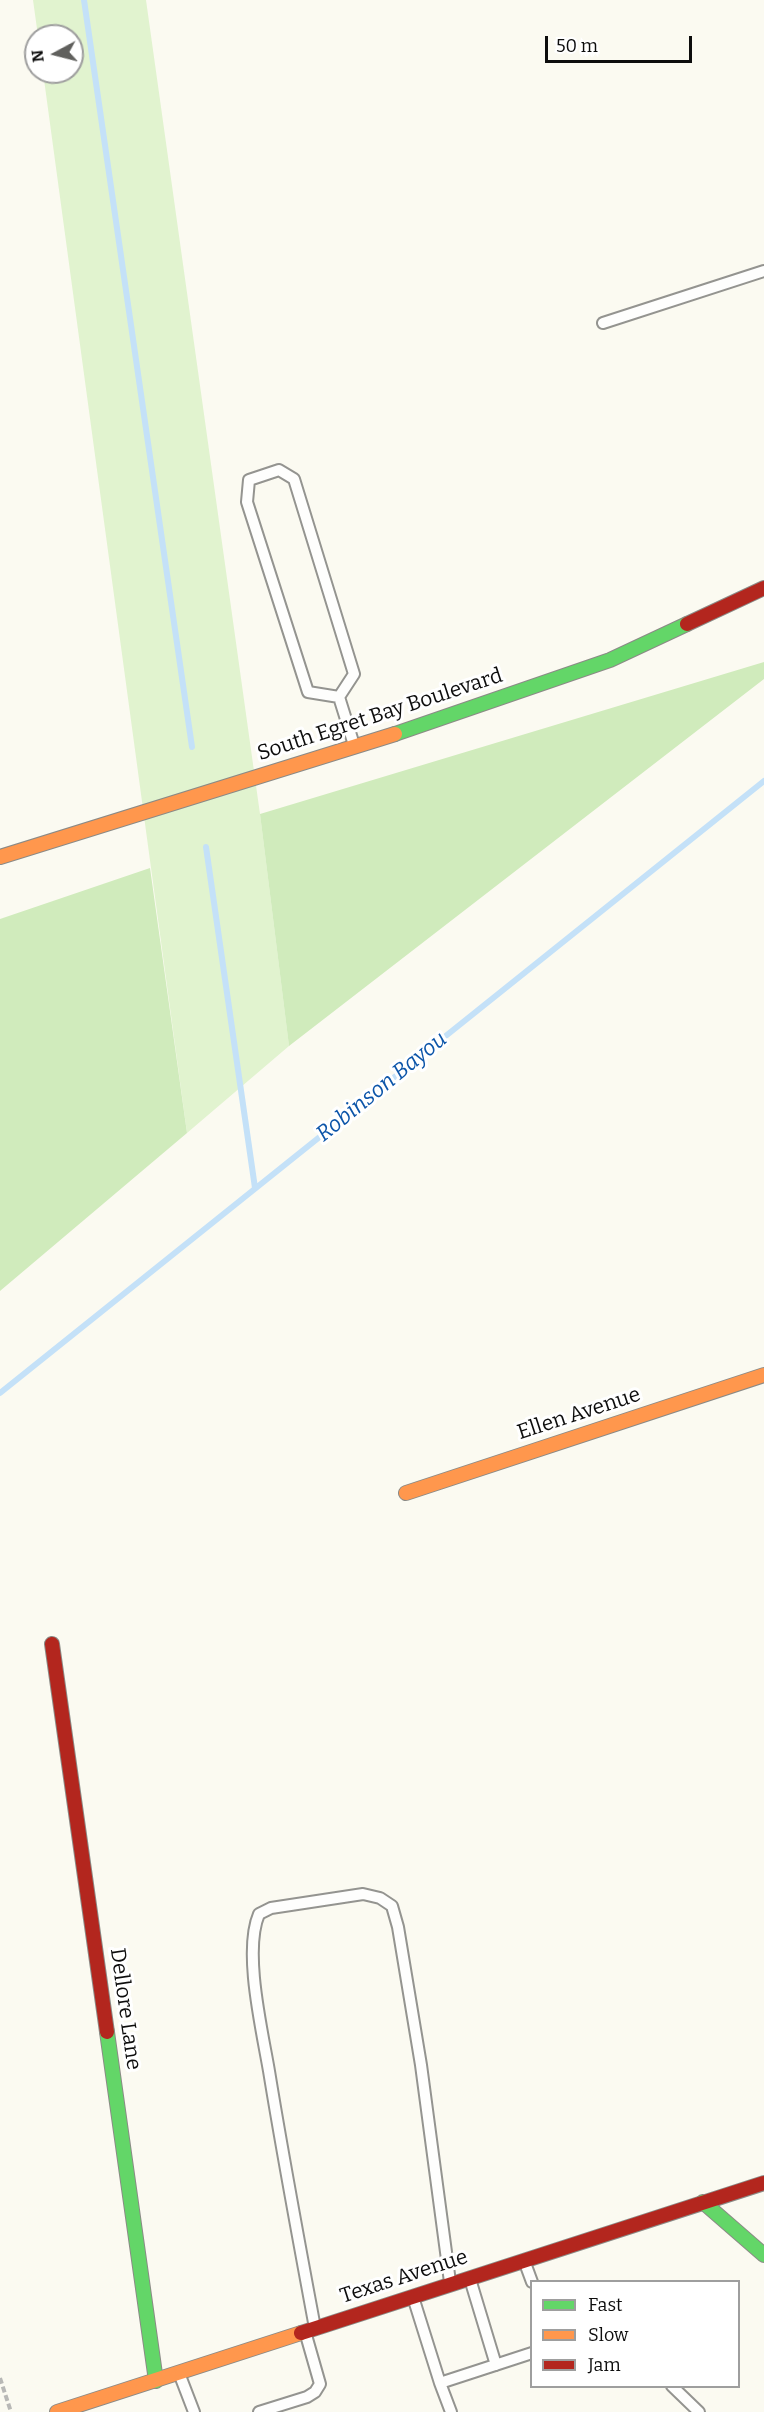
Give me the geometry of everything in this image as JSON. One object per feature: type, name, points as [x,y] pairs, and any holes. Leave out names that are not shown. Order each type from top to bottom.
[{"type":"street","name":"South Egret Bay Boulevard","points":[[0,856],[355,748],[610,660],[764,588]]},
{"type":"street","name":"Ellen Avenue","points":[[406,1493],[764,1375]]},
{"type":"street","name":"Dellore Lane","points":[[52,1644],[156,2381]]},
{"type":"street","name":"Texas Avenue","points":[[57,2412],[764,2183]]},
{"type":"street","points":[[703,2202],[764,2255]]},
{"type":"lane","points":[[603,323],[764,271]]},
{"type":"lane","points":[[279,470],[294,479],[354,674],[339,697],[308,692],[247,502],[249,480],[279,470]]},
{"type":"lane","points":[[339,697],[355,748]]},
{"type":"lane","points":[[259,2412],[306,2397],[315,2392],[320,2384],[256,1987],[253,1928],[259,1914],[272,1908],[363,1894],[380,1898],[392,1906],[398,1926],[421,2065],[450,2284]]},
{"type":"lane","points":[[524,2260],[531,2280]]},
{"type":"lane","points":[[469,2278],[496,2365]]},
{"type":"lane","points":[[413,2295],[451,2412]]},
{"type":"lane","points":[[440,2383],[530,2354]]},
{"type":"lane","points":[[179,2373],[194,2412]]},
{"type":"lane","points":[[674,2388],[699,2412]]},
{"type":"path","points":[[0,2378],[11,2412]]},
{"type":"green space","points":[[33,0],[146,0],[260,814],[289,1046],[187,1133],[45,84],[84,84],[84,24],[36,24]]},
{"type":"green space","points":[[764,662],[764,679],[289,1046],[260,814]]},
{"type":"green space","points":[[150,868],[187,1133],[0,1291],[0,919]]},
{"type":"waterway","points":[[84,0],[192,747]]},
{"type":"waterway","name":"Robinson Bayou","points":[[0,1393],[764,781]]},
{"type":"waterway","points":[[206,847],[255,1188]]},
{"type":"traffic: fast","points":[[395,734],[610,660],[687,624]]},
{"type":"traffic: fast","points":[[107,2032],[156,2381]]},
{"type":"traffic: fast","points":[[703,2202],[764,2255]]},
{"type":"traffic: slow","points":[[0,857],[395,734]]},
{"type":"traffic: slow","points":[[406,1493],[764,1375]]},
{"type":"traffic: slow","points":[[57,2412],[301,2333]]},
{"type":"traffic: jam","points":[[687,624],[764,588]]},
{"type":"traffic: jam","points":[[52,1644],[107,2032]]},
{"type":"traffic: jam","points":[[301,2333],[764,2183]]}]
